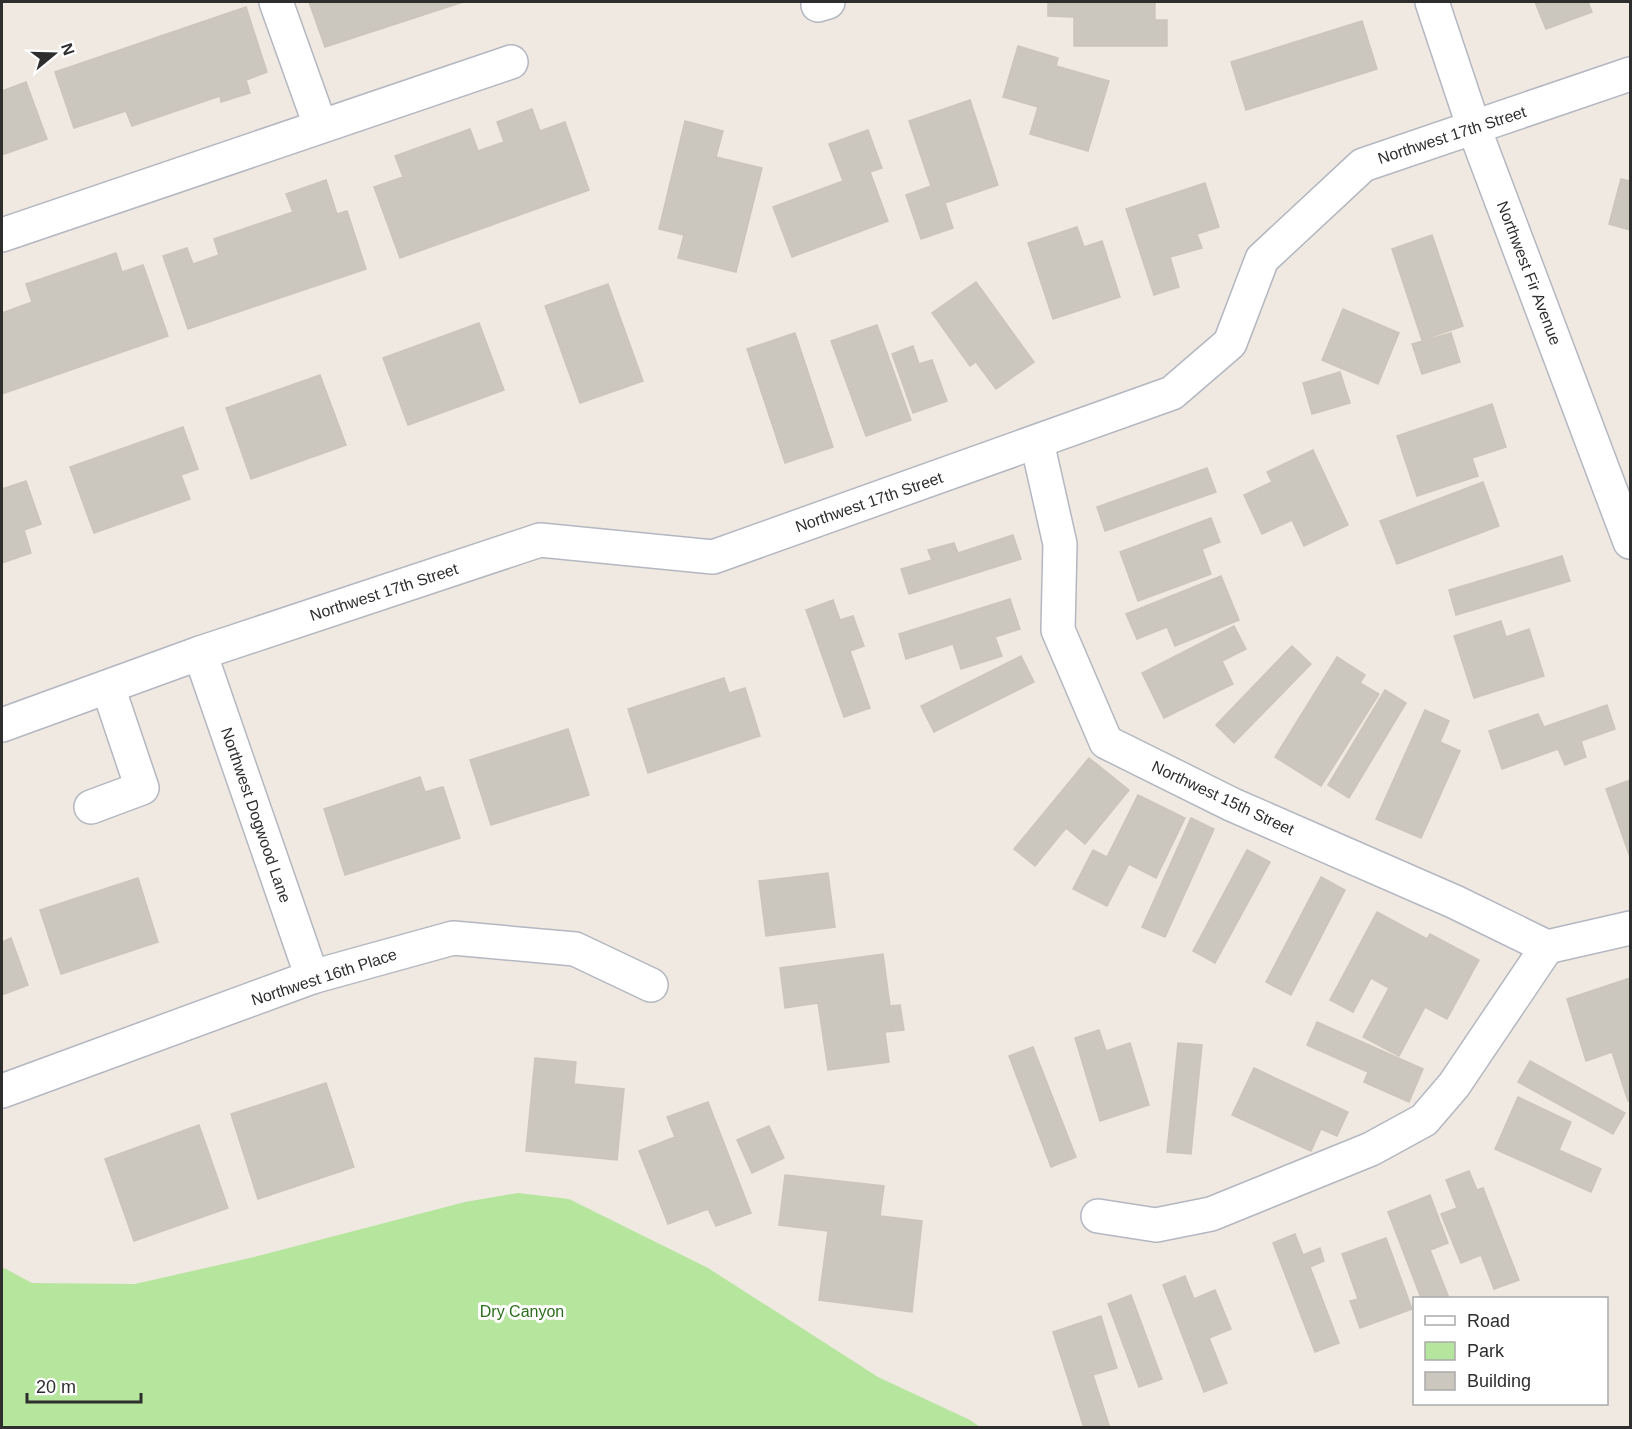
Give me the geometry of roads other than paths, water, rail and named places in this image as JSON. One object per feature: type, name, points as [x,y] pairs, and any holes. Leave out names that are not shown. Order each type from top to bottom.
[{"type":"street","points":[[276,2],[320,125]]},
{"type":"street","name":"Northwest Fir Avenue","points":[[1432,2],[1474,128],[1630,542]]},
{"type":"street","points":[[2,235],[510,62]]},
{"type":"street","name":"Northwest 17th Street","points":[[2,725],[200,653],[540,540],[713,557],[1172,393],[1230,343],[1262,259],[1363,165],[1630,74]]},
{"type":"street","name":"Northwest 15th Street","points":[[1037,442],[1060,544],[1058,630],[1106,742],[1233,805],[1455,902],[1547,947]]},
{"type":"street","name":"Northwest Dogwood Lane","points":[[200,653],[312,977]]},
{"type":"street","points":[[91,807],[142,788],[108,687]]},
{"type":"street","points":[[1098,1216],[1156,1225],[1211,1214],[1371,1149],[1424,1120],[1454,1085],[1547,947],[1630,928]]},
{"type":"street","name":"Northwest 16th Place","points":[[2,1091],[312,977],[453,938],[575,949],[651,985]]},
{"type":"park label","name":"Dry Canyon","points":[[522,1311]]}]
